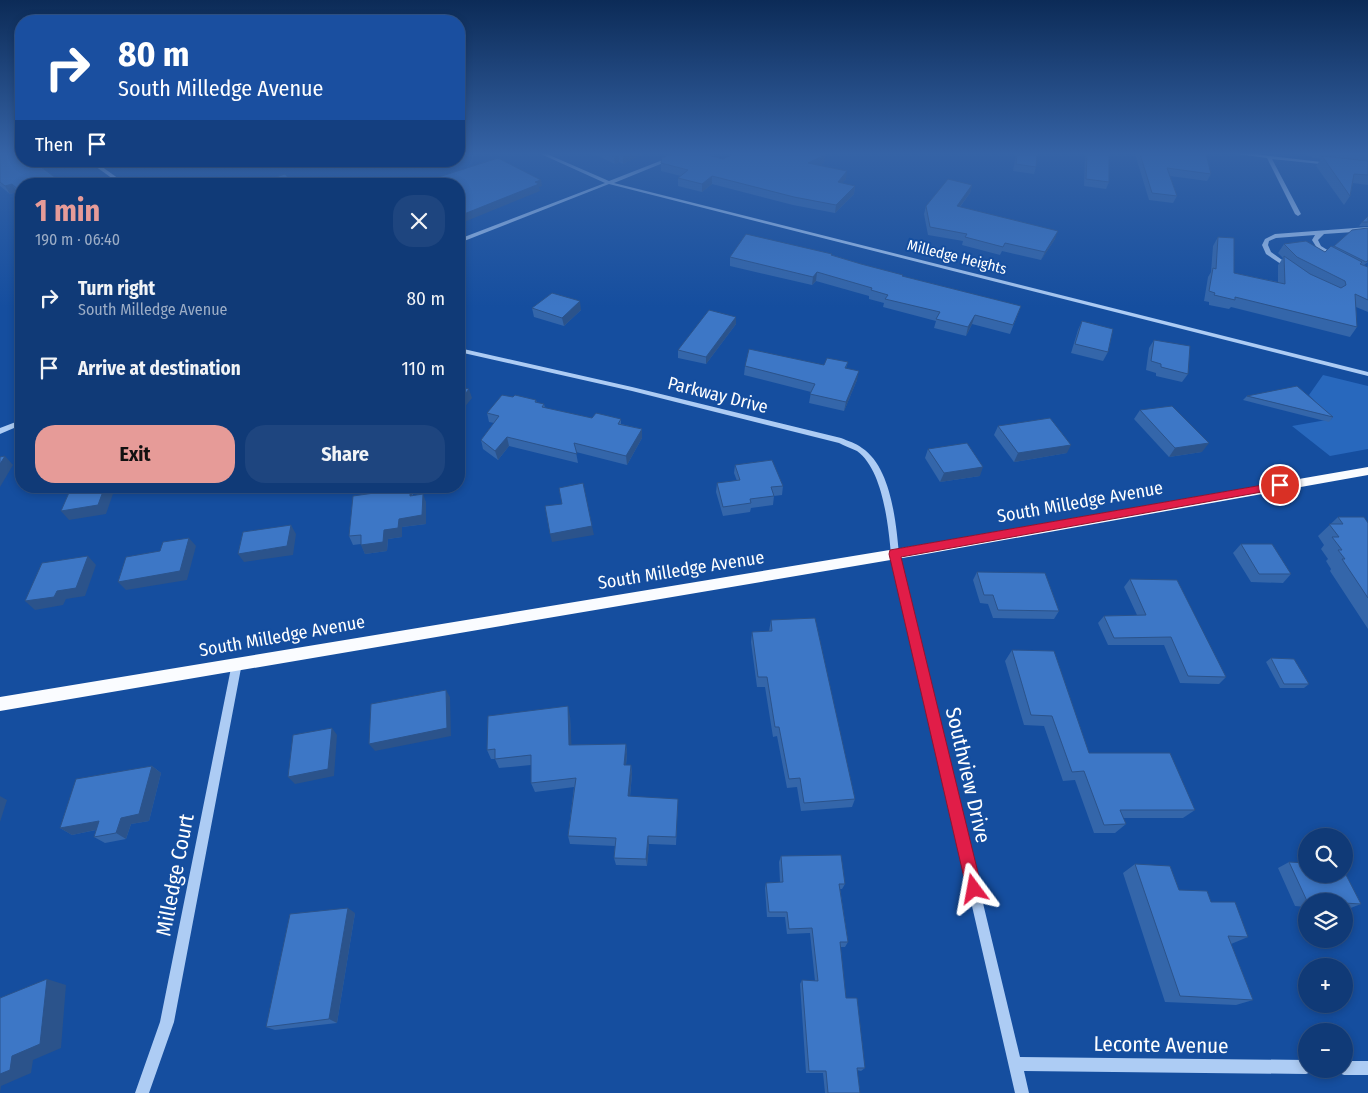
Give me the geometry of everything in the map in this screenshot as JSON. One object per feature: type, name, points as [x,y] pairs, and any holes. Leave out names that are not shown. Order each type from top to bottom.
[{"type":"main road","name":"South Milledge Avenue","points":[[0,704],[238,662],[894,554],[1368,471]]},
{"type":"street","points":[[465,239],[553,205]]},
{"type":"street","name":"Milledge Heights","points":[[697,205],[1368,374]]},
{"type":"street","points":[[1293,205],[1298,214]]},
{"type":"street","points":[[1293,270],[1268,252],[1265,245],[1267,240],[1275,236],[1368,229]]},
{"type":"street","points":[[1324,232],[1318,234],[1315,240],[1319,247],[1339,259]]},
{"type":"street","name":"Parkway Drive","points":[[465,351],[632,389],[841,441],[860,450],[869,459],[880,480],[893,522],[894,554]]},
{"type":"street","points":[[0,431],[15,425]]},
{"type":"street","name":"Southview Drive","points":[[894,554],[1022,1093]]},
{"type":"street","name":"Milledge Court","points":[[142,1093],[167,1022],[238,662]]},
{"type":"street","name":"Leconte Avenue","points":[[1015,1064],[1298,1067]]},
{"type":"street","points":[[1353,1068],[1368,1068]]},
{"type":"shaded area","points":[[1323,375],[1368,386],[1368,449],[1330,456],[1292,426],[1332,419],[1309,395]]},
{"type":"building","points":[[465,205],[486,205],[465,214]]},
{"type":"building","points":[[958,205],[1058,231],[1045,252],[1005,243],[1003,247],[965,237],[967,234],[930,227],[926,206]]},
{"type":"building","points":[[1368,216],[1368,222],[1362,222]]},
{"type":"building","points":[[1368,228],[1368,260],[1366,262],[1334,246],[1352,230]]},
{"type":"building","points":[[746,234],[832,254],[902,276],[1021,306],[1013,325],[975,315],[968,327],[936,319],[940,312],[885,299],[888,295],[871,290],[872,288],[817,272],[813,277],[730,257]]},
{"type":"building","points":[[1218,237],[1234,238],[1234,273],[1285,284],[1284,256],[1310,274],[1341,288],[1346,285],[1345,281],[1297,257],[1284,244],[1306,241],[1325,252],[1331,246],[1362,262],[1360,264],[1368,267],[1368,300],[1355,294],[1357,327],[1235,297],[1235,300],[1214,295],[1215,293],[1209,291],[1213,268],[1216,269]]},
{"type":"building","points":[[552,293],[580,301],[562,318],[532,308]]},
{"type":"building","points":[[709,310],[736,317],[706,357],[678,350]]},
{"type":"building","points":[[1082,321],[1113,329],[1108,352],[1075,344]]},
{"type":"building","points":[[1154,340],[1190,346],[1188,374],[1161,367],[1161,364],[1151,361]]},
{"type":"building","points":[[749,349],[824,365],[827,358],[848,362],[845,368],[859,371],[846,402],[810,394],[815,384],[745,366]]},
{"type":"building","points":[[1297,386],[1333,417],[1247,396]]},
{"type":"building","points":[[502,395],[513,397],[515,395],[536,400],[535,402],[544,404],[542,407],[592,418],[596,413],[621,419],[618,424],[642,429],[626,456],[574,443],[577,454],[507,437],[495,451],[481,440],[499,416],[487,413]]},
{"type":"building","points":[[1172,406],[1209,443],[1175,448],[1140,410]]},
{"type":"building","points":[[1050,418],[1071,445],[1018,453],[998,426]]},
{"type":"building","points":[[967,443],[983,467],[944,473],[928,449]]},
{"type":"building","points":[[5,456],[0,464],[0,457]]},
{"type":"building","points":[[772,460],[783,486],[771,487],[774,496],[750,499],[751,503],[723,507],[717,483],[740,480],[735,465]]},
{"type":"building","points":[[583,483],[592,526],[550,534],[545,506],[562,504],[559,488]]},
{"type":"building","points":[[69,493],[102,493],[98,505],[61,511]]},
{"type":"building","points":[[374,493],[410,493],[410,496],[423,494],[422,515],[399,519],[398,528],[384,530],[383,542],[361,545],[361,535],[349,536],[353,496]]},
{"type":"building","points":[[1338,517],[1364,517],[1368,523],[1368,598],[1342,559],[1345,559],[1338,550],[1342,550],[1332,537],[1339,537],[1329,524],[1343,524]]},
{"type":"building","points":[[291,525],[287,546],[238,554],[243,532]]},
{"type":"building","points":[[189,538],[180,571],[118,582],[126,557],[160,551],[163,542]]},
{"type":"building","points":[[1241,544],[1272,544],[1291,574],[1259,574]]},
{"type":"building","points":[[88,556],[76,588],[57,591],[54,597],[25,601],[42,563]]},
{"type":"building","points":[[977,572],[1045,573],[1059,611],[998,610],[993,595],[984,595]]},
{"type":"building","points":[[1130,579],[1177,580],[1226,677],[1188,676],[1171,637],[1114,638],[1104,616],[1146,615]]},
{"type":"building","points":[[815,618],[855,799],[804,803],[800,778],[789,779],[779,727],[775,727],[767,677],[758,677],[752,632],[772,631],[771,620]]},
{"type":"building","points":[[1012,650],[1054,651],[1089,753],[1170,753],[1195,810],[1120,810],[1126,824],[1104,825],[1084,771],[1072,772],[1052,716],[1031,715]]},
{"type":"building","points":[[1271,658],[1294,659],[1309,684],[1284,684]]},
{"type":"building","points":[[446,690],[447,728],[369,744],[371,704]]},
{"type":"building","points":[[568,706],[569,745],[626,744],[624,765],[631,765],[628,796],[678,799],[676,837],[648,836],[646,859],[614,858],[616,838],[568,836],[576,778],[531,783],[531,755],[495,759],[495,749],[487,750],[488,716]]},
{"type":"building","points":[[332,728],[328,769],[288,777],[293,735]]},
{"type":"building","points":[[152,766],[139,814],[121,818],[116,833],[94,837],[99,821],[60,828],[76,779]]},
{"type":"building","points":[[841,855],[845,884],[839,884],[848,942],[840,942],[846,998],[857,998],[865,1068],[857,1068],[860,1093],[828,1093],[826,1071],[809,1071],[802,980],[818,981],[812,928],[789,929],[787,912],[769,912],[766,883],[783,882],[781,856]]},
{"type":"building","points":[[1289,862],[1298,863],[1298,882]]},
{"type":"building","points":[[1135,864],[1170,866],[1179,890],[1207,891],[1211,902],[1235,902],[1248,937],[1228,936],[1253,1000],[1180,996]]},
{"type":"building","points":[[1299,883],[1350,883],[1361,904],[1353,904],[1353,893],[1303,893]]},
{"type":"building","points":[[348,908],[329,1019],[266,1027],[290,914]]},
{"type":"building","points":[[47,979],[40,1044],[12,1056],[10,1070],[0,1074],[0,998]]},
{"type":"route","points":[[974,889],[894,554],[1280,485]]}]
